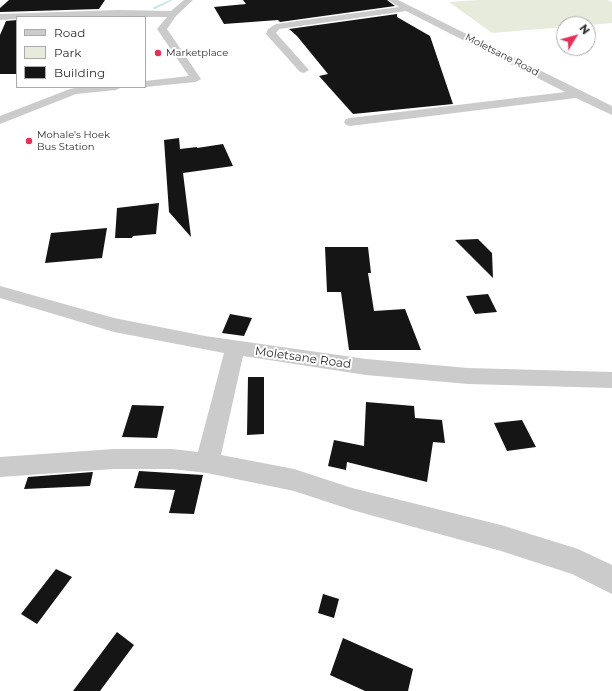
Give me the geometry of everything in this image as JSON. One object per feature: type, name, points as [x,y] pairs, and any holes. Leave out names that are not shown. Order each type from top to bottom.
[{"type":"street","points":[[146,84],[196,78],[162,29],[173,14],[189,0]]},
{"type":"street","name":"Moletsane Road","points":[[392,0],[535,71],[577,94],[610,108]]},
{"type":"street","points":[[304,70],[271,34],[271,31],[276,27],[407,8]]},
{"type":"street","points":[[30,16],[118,13],[173,14]]},
{"type":"street","points":[[0,17],[16,16]]},
{"type":"street","points":[[0,120],[74,92],[108,88]]},
{"type":"street","points":[[350,122],[577,94]]},
{"type":"street","name":"Moletsane Road","points":[[0,292],[114,325],[235,348],[366,367],[460,375],[612,380]]},
{"type":"street","points":[[207,463],[235,348]]},
{"type":"street","points":[[0,467],[114,459],[172,459],[207,463],[294,480],[352,499],[501,538],[578,562],[612,580]]},
{"type":"green space","points":[[479,0],[608,0],[612,2],[612,23],[596,24],[596,16],[556,16],[556,28],[492,33],[449,2]]},
{"type":"building","points":[[9,0],[105,0],[99,9],[0,12],[0,8]]},
{"type":"building","points":[[243,0],[387,0],[395,6],[280,22],[278,20],[224,24],[214,7],[246,4]]},
{"type":"building","points":[[397,14],[397,17],[430,36],[453,104],[353,114],[319,76],[328,74],[297,36],[289,29]]},
{"type":"building","points":[[16,20],[16,74],[0,74],[0,35],[6,21]]},
{"type":"building","points":[[179,138],[180,149],[223,144],[233,166],[183,173],[191,237],[169,212],[164,140]]},
{"type":"building","points":[[159,203],[156,234],[133,236],[132,238],[115,238],[117,208]]},
{"type":"building","points":[[107,228],[102,258],[45,263],[51,233]]},
{"type":"building","points":[[478,239],[492,253],[493,278],[455,240]]},
{"type":"building","points":[[325,247],[368,247],[371,273],[368,273],[374,311],[405,309],[421,350],[349,350],[341,292],[327,292]]},
{"type":"building","points":[[488,294],[497,312],[475,314],[466,296]]},
{"type":"building","points":[[230,314],[252,318],[244,336],[222,333]]},
{"type":"building","points":[[248,377],[264,377],[264,434],[247,435]]},
{"type":"building","points":[[366,402],[414,406],[415,418],[442,420],[445,443],[433,442],[427,482],[347,462],[346,470],[328,466],[334,440],[364,446]]},
{"type":"building","points":[[132,405],[164,406],[157,438],[122,437]]},
{"type":"building","points":[[522,420],[536,447],[507,451],[494,423]]},
{"type":"building","points":[[139,471],[203,475],[194,514],[169,513],[175,490],[134,488]]},
{"type":"building","points":[[93,472],[90,486],[24,489],[28,477]]},
{"type":"building","points":[[56,569],[72,577],[37,624],[21,614]]},
{"type":"building","points":[[323,594],[339,599],[334,618],[318,613]]},
{"type":"building","points":[[117,632],[134,645],[100,691],[73,691]]},
{"type":"building","points":[[343,638],[413,669],[408,691],[365,691],[330,675]]},
{"type":"waterway","points":[[154,8],[172,0]]},
{"type":"place","name":"Marketplace","points":[[158,53]]},
{"type":"place","name":"Mohale's Hoek Bus Station","points":[[29,141]]}]
